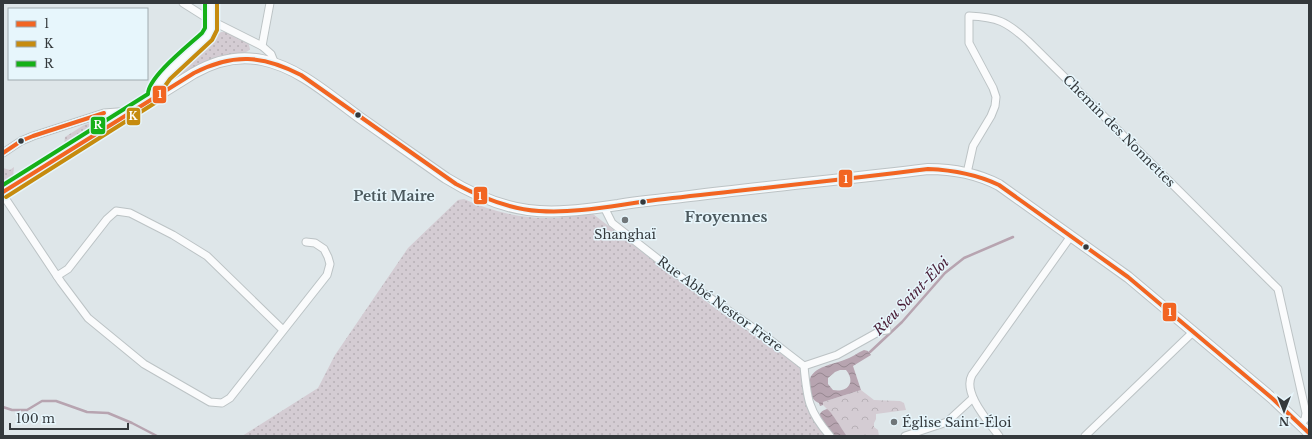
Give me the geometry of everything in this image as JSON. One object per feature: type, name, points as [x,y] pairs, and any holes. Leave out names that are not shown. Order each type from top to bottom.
[{"type":"main road","points":[[3,193],[131,111],[194,73],[217,62],[240,58],[263,60],[302,77],[446,178],[474,194],[501,204],[528,210],[561,211],[604,207],[928,169],[947,169],[987,179],[999,185],[1128,277],[1273,399],[1309,433]]},
{"type":"street","points":[[183,3],[210,20],[262,46],[271,54],[274,64]]},
{"type":"street","points":[[154,97],[154,91],[165,75],[207,37],[211,29],[211,3]]},
{"type":"street","points":[[262,46],[270,3]]},
{"type":"street","name":"Chemin des Nonnettes","points":[[967,173],[973,146],[996,106],[996,97],[993,88],[969,43],[969,16],[986,16],[1002,21],[1016,30],[1028,41],[1278,289],[1306,413],[1305,419],[1300,425]]},
{"type":"street","points":[[3,153],[16,144],[33,136],[104,113],[131,111]]},
{"type":"street","points":[[3,193],[57,276],[88,318],[144,364],[210,402],[222,403],[230,398],[327,275],[330,264],[324,249],[315,243],[306,242]]},
{"type":"street","name":"Rue Abbé Nestor Frère","points":[[604,207],[612,223],[686,281],[769,339],[804,366]]},
{"type":"street","points":[[57,276],[68,270],[107,219],[116,211],[130,213],[173,235],[207,256],[283,330]]},
{"type":"street","points":[[999,436],[973,398],[970,384],[972,375],[1071,236]]},
{"type":"street","points":[[830,436],[813,413],[809,404],[804,366],[836,355],[880,331],[887,330]]},
{"type":"street","points":[[1085,436],[1192,332]]},
{"type":"street","points":[[905,436],[947,422],[973,398]]},
{"type":"green space","points":[[221,32],[226,32],[248,42],[250,49],[246,52],[229,54],[207,61],[177,77],[175,76],[177,71]]},
{"type":"green space","points":[[104,119],[105,120],[12,178],[3,180],[3,168],[10,170],[14,167],[13,176],[64,145],[65,137],[84,125]]},
{"type":"green space","points":[[464,199],[495,211],[537,218],[593,214],[716,309],[802,368],[811,408],[831,436],[242,436],[318,388],[335,355],[408,248],[458,200]]},
{"type":"green space","points":[[861,390],[874,400],[900,401],[904,403],[906,410],[876,414],[874,427],[878,430],[879,436],[847,436],[823,405],[823,402]]},
{"type":"water","points":[[864,350],[868,351],[871,355],[853,366],[861,390],[823,402],[823,405],[820,406],[810,393],[810,379],[812,375],[819,369],[847,359]],"holes":[[[846,370],[850,379],[849,386],[843,390],[833,390],[828,384],[828,378],[835,372]]]},
{"type":"water","points":[[827,409],[847,436],[834,436],[819,419],[821,412]]},
{"type":"waterway","name":"Rieu Saint-Éloi","points":[[870,352],[902,322],[945,273],[964,258],[1013,237]]},
{"type":"waterway","points":[[3,407],[12,410],[27,410],[42,401],[56,401],[87,412],[108,413],[157,436]]},
{"type":"transit line","name":"R","points":[[3,185],[148,94],[150,87],[162,70],[202,33],[205,28],[205,3]]},
{"type":"transit line","name":"K","points":[[6,197],[158,101],[160,98],[160,93],[170,79],[212,40],[217,30],[217,3]]},
{"type":"transit line","name":"1","points":[[3,192],[194,73],[222,62],[248,59],[274,63],[301,75],[456,184],[496,202],[528,210],[555,212],[587,210],[650,201],[928,169],[946,170],[973,175],[999,185],[1128,277],[1273,399],[1309,433]]},
{"type":"transit line","name":"1","points":[[3,153],[21,141],[33,136],[104,113]]},
{"type":"place","name":"Shanghaï","points":[[625,220]]},
{"type":"place","name":"Église Saint-Éloi","points":[[894,422]]},
{"type":"district","name":"Petit Maire","points":[[394,196]]},
{"type":"district","name":"Froyennes","points":[[726,216]]}]
